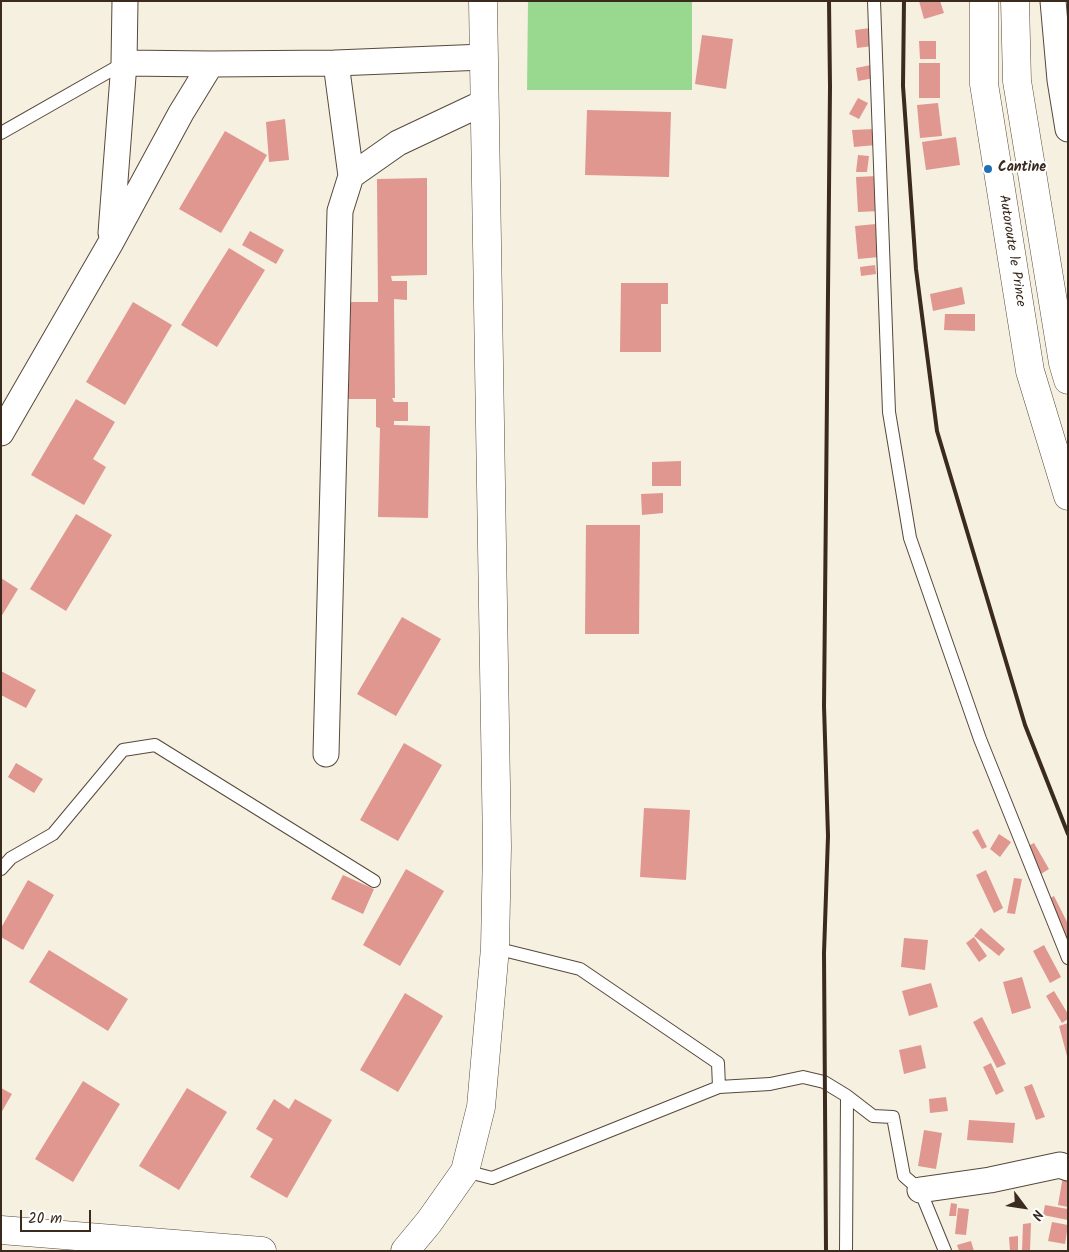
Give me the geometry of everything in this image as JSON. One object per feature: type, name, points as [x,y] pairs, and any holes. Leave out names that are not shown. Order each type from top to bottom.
[{"type":"street","points":[[110,244],[124,63],[125,1]]},
{"type":"street","points":[[406,1251],[465,1171],[481,1108],[495,948],[497,847],[484,1]]},
{"type":"street","name":"Autoroute le Prince","points":[[984,1],[984,84],[1030,371],[1068,496]]},
{"type":"street","points":[[1015,1],[1017,81],[1063,363],[1068,380]]},
{"type":"street","points":[[1053,1],[1060,80],[1068,129]]},
{"type":"street","points":[[124,63],[336,62],[484,57]]},
{"type":"street","points":[[326,754],[340,211],[351,176],[336,62]]},
{"type":"street","points":[[1,433],[110,244],[181,113],[211,64]]},
{"type":"street","points":[[351,176],[398,142],[485,102]]},
{"type":"street","points":[[920,1190],[990,1180],[1060,1165],[1068,1168]]},
{"type":"street","points":[[1,1230],[262,1251]]},
{"type":"lane","points":[[874,1],[889,412],[910,538],[980,739],[1068,958]]},
{"type":"lane","points":[[1,133],[124,63]]},
{"type":"lane","points":[[1,869],[11,858],[54,834],[123,750],[155,745],[374,881]]},
{"type":"lane","points":[[495,948],[580,969],[718,1063],[719,1087]]},
{"type":"lane","points":[[465,1171],[492,1178],[719,1087],[770,1084],[803,1077],[824,1082],[847,1096],[873,1116],[893,1117],[904,1176],[920,1190],[946,1251]]},
{"type":"lane","points":[[846,1251],[847,1096]]},
{"type":"green space","points":[[528,1],[692,1],[692,90],[527,90]]},
{"type":"building","points":[[919,1],[940,1],[944,13],[924,19]]},
{"type":"building","points":[[870,28],[873,46],[857,48],[855,30]]},
{"type":"building","points":[[702,35],[733,39],[726,89],[695,84]]},
{"type":"building","points":[[919,41],[936,41],[936,59],[920,59]]},
{"type":"building","points":[[919,63],[940,63],[940,98],[919,98]]},
{"type":"building","points":[[871,65],[874,78],[858,81],[856,68]]},
{"type":"building","points":[[858,98],[868,103],[859,119],[849,114]]},
{"type":"building","points":[[938,103],[942,136],[920,138],[917,105]]},
{"type":"building","points":[[587,110],[671,112],[669,177],[585,175]]},
{"type":"building","points":[[285,119],[289,160],[269,162],[266,122]]},
{"type":"building","points":[[875,129],[876,145],[854,147],[852,130]]},
{"type":"building","points":[[225,131],[267,155],[221,233],[179,209]]},
{"type":"building","points":[[956,137],[960,165],[926,170],[922,142]]},
{"type":"building","points":[[858,155],[869,156],[867,172],[856,172]]},
{"type":"building","points":[[877,176],[880,211],[858,212],[856,177]]},
{"type":"building","points":[[427,178],[427,275],[391,276],[392,281],[407,281],[407,300],[394,299],[395,398],[392,398],[394,402],[408,402],[408,421],[394,421],[394,425],[430,426],[428,518],[378,517],[380,428],[376,427],[376,399],[345,399],[344,302],[378,302],[377,179]]},
{"type":"building","points":[[876,224],[879,257],[858,259],[855,226]]},
{"type":"building","points":[[250,231],[284,250],[276,264],[242,245]]},
{"type":"building","points":[[229,248],[265,270],[217,347],[181,325]]},
{"type":"building","points":[[875,265],[876,274],[861,276],[860,267]]},
{"type":"building","points":[[621,283],[668,283],[668,304],[661,304],[661,352],[620,352]]},
{"type":"building","points":[[962,287],[965,304],[933,311],[930,294]]},
{"type":"building","points":[[133,302],[172,325],[125,405],[86,382]]},
{"type":"building","points":[[945,314],[975,314],[975,331],[944,330]]},
{"type":"building","points":[[76,399],[115,422],[93,459],[106,467],[84,505],[31,475]]},
{"type":"building","points":[[681,461],[681,486],[652,486],[652,462]]},
{"type":"building","points":[[663,493],[663,513],[642,515],[641,494]]},
{"type":"building","points":[[76,514],[112,535],[66,611],[30,589]]},
{"type":"building","points":[[586,525],[640,525],[639,634],[585,634]]},
{"type":"building","points":[[1,578],[18,589],[1,617]]},
{"type":"building","points":[[402,617],[441,639],[396,716],[357,694]]},
{"type":"building","points":[[1,671],[36,690],[26,708],[1,695]]},
{"type":"building","points":[[404,743],[442,765],[398,841],[360,820]]},
{"type":"building","points":[[16,763],[43,779],[34,793],[8,777]]},
{"type":"building","points":[[644,808],[690,810],[686,880],[640,877]]},
{"type":"building","points":[[978,829],[987,847],[982,849],[972,832]]},
{"type":"building","points":[[999,834],[1011,842],[1000,857],[990,849]]},
{"type":"building","points":[[1034,843],[1049,869],[1041,874],[1026,847]]},
{"type":"building","points":[[406,869],[444,891],[400,966],[363,945]]},
{"type":"building","points":[[986,870],[1003,908],[994,913],[976,875]]},
{"type":"building","points":[[343,875],[374,889],[363,914],[331,899]]},
{"type":"building","points":[[1014,878],[1022,879],[1015,914],[1007,913]]},
{"type":"building","points":[[28,880],[54,895],[23,950],[1,937],[1,928]]},
{"type":"building","points":[[1054,896],[1068,924],[1068,944],[1046,900]]},
{"type":"building","points":[[981,928],[1005,949],[999,956],[974,936]]},
{"type":"building","points":[[974,937],[987,956],[979,962],[966,943]]},
{"type":"building","points":[[904,938],[928,940],[925,970],[901,967]]},
{"type":"building","points":[[1044,945],[1061,977],[1050,983],[1033,951]]},
{"type":"building","points":[[49,950],[128,999],[108,1031],[29,982]]},
{"type":"building","points":[[1022,977],[1031,1008],[1012,1014],[1003,982]]},
{"type":"building","points":[[931,983],[938,1007],[909,1016],[902,991]]},
{"type":"building","points":[[1054,991],[1068,1014],[1068,1019],[1062,1023],[1046,996]]},
{"type":"building","points":[[405,993],[443,1016],[398,1092],[360,1070]]},
{"type":"building","points":[[982,1017],[1006,1064],[997,1068],[973,1022]]},
{"type":"building","points":[[1068,1023],[1068,1056],[1067,1056],[1059,1026]]},
{"type":"building","points":[[921,1045],[926,1068],[904,1074],[899,1050]]},
{"type":"building","points":[[991,1063],[1004,1091],[996,1095],[983,1067]]},
{"type":"building","points":[[83,1081],[120,1104],[73,1182],[35,1159]]},
{"type":"building","points":[[1032,1084],[1045,1117],[1036,1120],[1024,1087]]},
{"type":"building","points":[[1,1088],[12,1094],[1,1113]]},
{"type":"building","points":[[187,1088],[227,1112],[179,1190],[139,1166]]},
{"type":"building","points":[[946,1097],[948,1111],[930,1113],[929,1099]]},
{"type":"building","points":[[274,1099],[289,1109],[295,1099],[332,1120],[287,1198],[250,1177],[273,1139],[256,1129]]},
{"type":"building","points":[[969,1120],[1015,1123],[1013,1143],[967,1140]]},
{"type":"building","points":[[924,1130],[942,1133],[936,1169],[918,1166]]},
{"type":"building","points":[[1063,1176],[1068,1177],[1068,1207],[1058,1205]]},
{"type":"building","points":[[951,1203],[957,1204],[956,1216],[949,1216]]},
{"type":"building","points":[[1045,1205],[1068,1209],[1068,1220],[1043,1215]]},
{"type":"building","points":[[958,1208],[969,1209],[966,1235],[955,1234]]},
{"type":"building","points":[[1052,1222],[1068,1225],[1065,1244],[1048,1241]]},
{"type":"building","points":[[1031,1223],[1030,1251],[1022,1251],[1023,1224]]},
{"type":"building","points":[[1018,1236],[1018,1251],[1010,1251],[1009,1237]]},
{"type":"building","points":[[971,1241],[974,1251],[959,1251],[957,1245]]},
{"type":"railway","points":[[826,1251],[824,953],[828,836],[824,706],[830,87],[829,1]]},
{"type":"railway","points":[[904,1],[903,86],[916,269],[937,431],[1025,725],[1068,834]]},
{"type":"place","name":"Cantine","points":[[988,169]]}]
